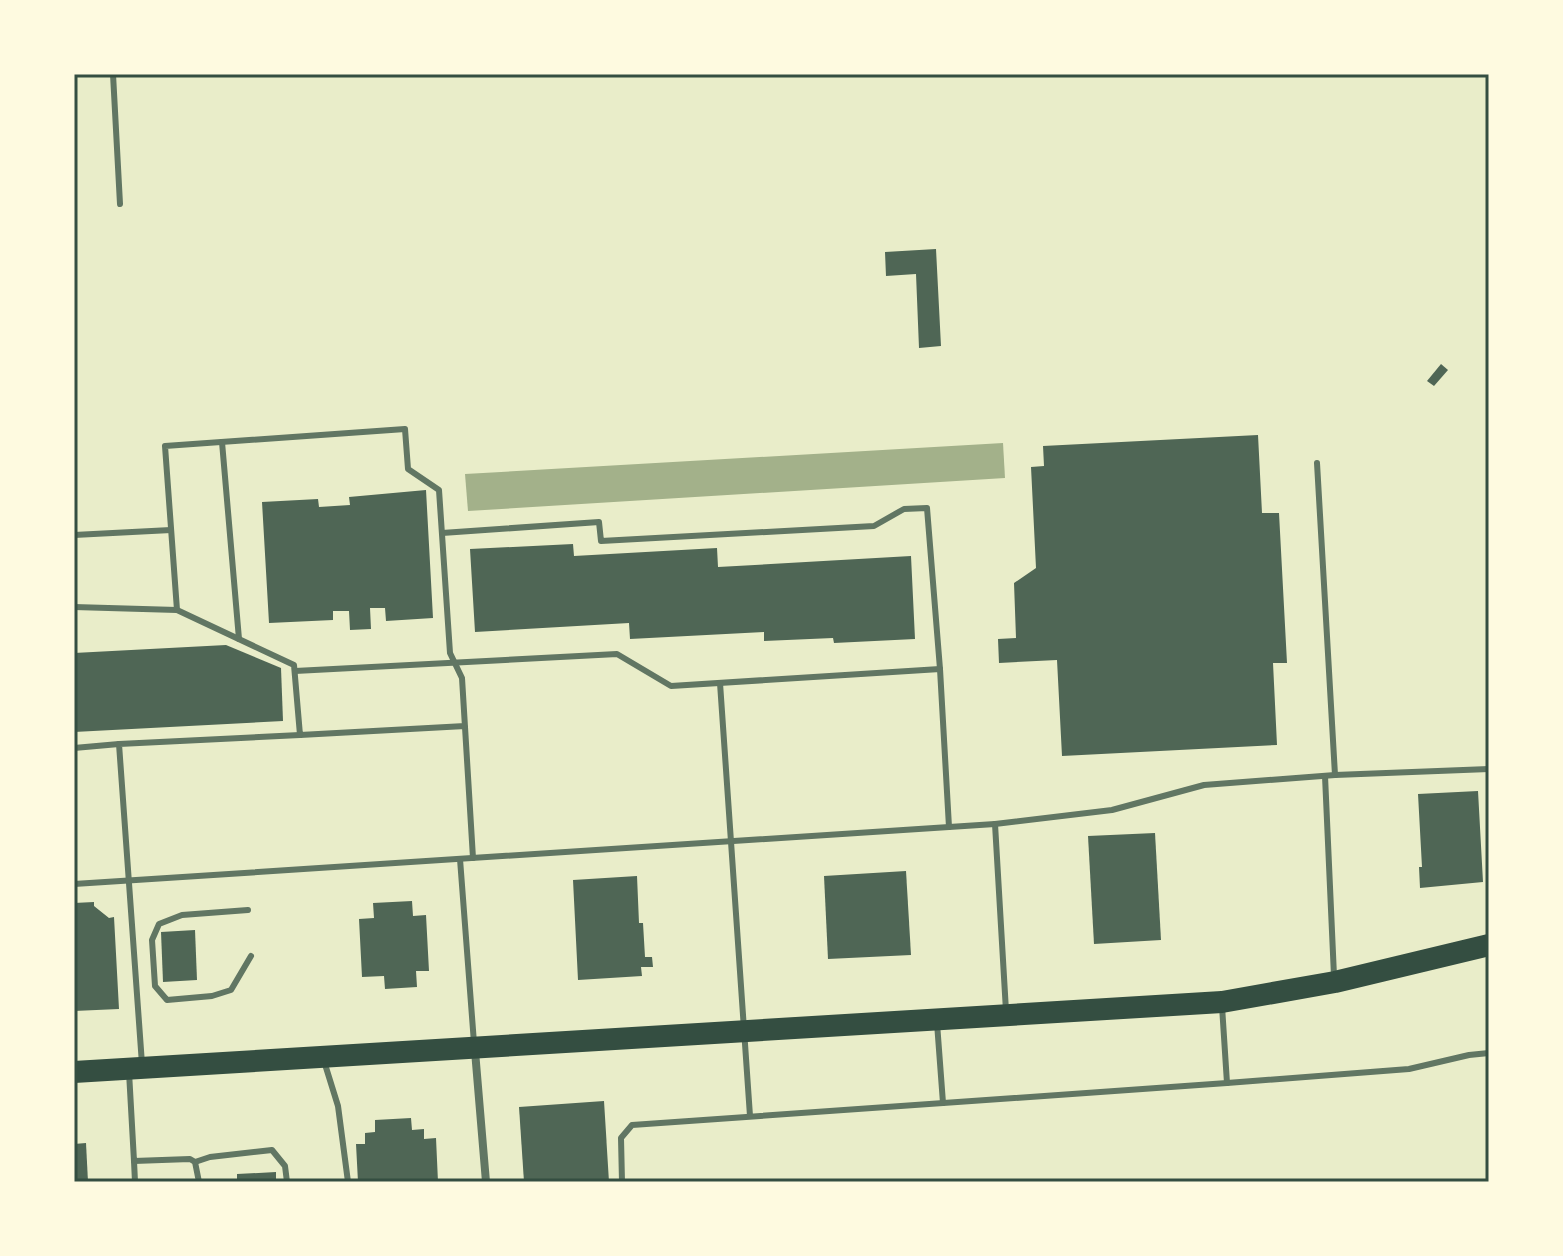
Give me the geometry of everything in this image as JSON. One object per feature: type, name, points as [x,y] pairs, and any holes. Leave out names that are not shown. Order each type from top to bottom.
[{"type":"highway","points":[[74,1072],[1222,1002],[1335,982],[1489,945]]},
{"type":"street","points":[[474,1047],[486,1182]]},
{"type":"lane","points":[[113,74],[120,204]]},
{"type":"lane","points":[[177,610],[165,446],[405,429],[408,469],[439,490],[450,653],[462,678],[473,858]]},
{"type":"lane","points":[[222,442],[239,639]]},
{"type":"lane","points":[[1317,463],[1335,775]]},
{"type":"lane","points":[[442,533],[599,522],[601,541],[874,526],[904,509],[927,508],[949,827]]},
{"type":"lane","points":[[74,535],[171,530]]},
{"type":"lane","points":[[74,607],[177,610],[294,665],[300,735]]},
{"type":"lane","points":[[295,671],[617,654],[671,686],[940,669]]},
{"type":"lane","points":[[720,683],[750,1116]]},
{"type":"lane","points":[[74,748],[465,726]]},
{"type":"lane","points":[[119,744],[131,880],[136,1068],[135,1182]]},
{"type":"lane","points":[[74,884],[995,824],[1112,810],[1204,785],[1335,775],[1489,769]]},
{"type":"lane","points":[[1325,776],[1335,982]]},
{"type":"lane","points":[[995,824],[1006,1017]]},
{"type":"lane","points":[[460,859],[474,1047]]},
{"type":"lane","points":[[248,910],[182,915],[159,924],[152,940],[155,986],[167,1000],[212,996],[231,990],[251,956]]},
{"type":"lane","points":[[1222,1002],[1227,1083]]},
{"type":"lane","points":[[937,1020],[943,1103]]},
{"type":"lane","points":[[622,1182],[621,1138],[632,1125],[1409,1069],[1489,1053]]},
{"type":"lane","points":[[322,1056],[338,1106],[348,1182]]},
{"type":"lane","points":[[134,1161],[190,1159],[195,1162],[210,1157],[272,1150],[285,1166],[287,1182]]},
{"type":"lane","points":[[195,1162],[199,1182]]},
{"type":"shaded area","points":[[1003,443],[1005,478],[468,511],[465,474]]},
{"type":"building","points":[[936,249],[941,346],[919,348],[916,274],[886,276],[885,252]]},
{"type":"building","points":[[1441,364],[1448,370],[1434,386],[1427,381]]},
{"type":"building","points":[[1258,435],[1262,513],[1279,513],[1287,663],[1273,663],[1277,745],[1062,756],[1057,660],[999,663],[998,639],[1016,638],[1014,583],[1036,568],[1031,467],[1044,466],[1043,446]]},
{"type":"building","points":[[426,490],[433,618],[386,621],[385,608],[370,608],[371,629],[350,630],[349,611],[333,611],[333,620],[269,623],[262,502],[318,499],[319,507],[350,505],[349,497]]},
{"type":"building","points":[[573,544],[574,556],[717,548],[718,567],[911,556],[915,639],[834,643],[833,638],[764,641],[764,632],[630,639],[629,623],[475,632],[470,549]]},
{"type":"building","points":[[226,645],[281,668],[283,721],[74,732],[74,653]]},
{"type":"building","points":[[1478,791],[1483,882],[1420,888],[1419,867],[1422,867],[1418,794]]},
{"type":"building","points":[[1155,833],[1161,940],[1094,944],[1088,836]]},
{"type":"building","points":[[906,871],[911,955],[828,959],[824,876]]},
{"type":"building","points":[[637,876],[639,923],[643,923],[645,957],[652,957],[653,967],[641,967],[642,976],[578,980],[573,880]]},
{"type":"building","points":[[412,901],[413,916],[426,915],[429,971],[416,971],[417,987],[385,989],[384,976],[362,977],[359,919],[374,918],[373,903]]},
{"type":"building","points":[[94,902],[94,906],[109,918],[114,917],[119,1009],[74,1011],[74,903]]},
{"type":"building","points":[[195,930],[197,980],[163,982],[161,932]]},
{"type":"building","points":[[604,1101],[609,1182],[524,1182],[519,1107]]},
{"type":"building","points":[[411,1118],[412,1130],[424,1129],[424,1139],[436,1138],[438,1182],[358,1182],[356,1144],[365,1144],[365,1133],[375,1132],[375,1120]]},
{"type":"building","points":[[86,1143],[88,1182],[74,1182],[74,1144]]},
{"type":"building","points":[[276,1172],[276,1182],[237,1182],[237,1174]]}]
